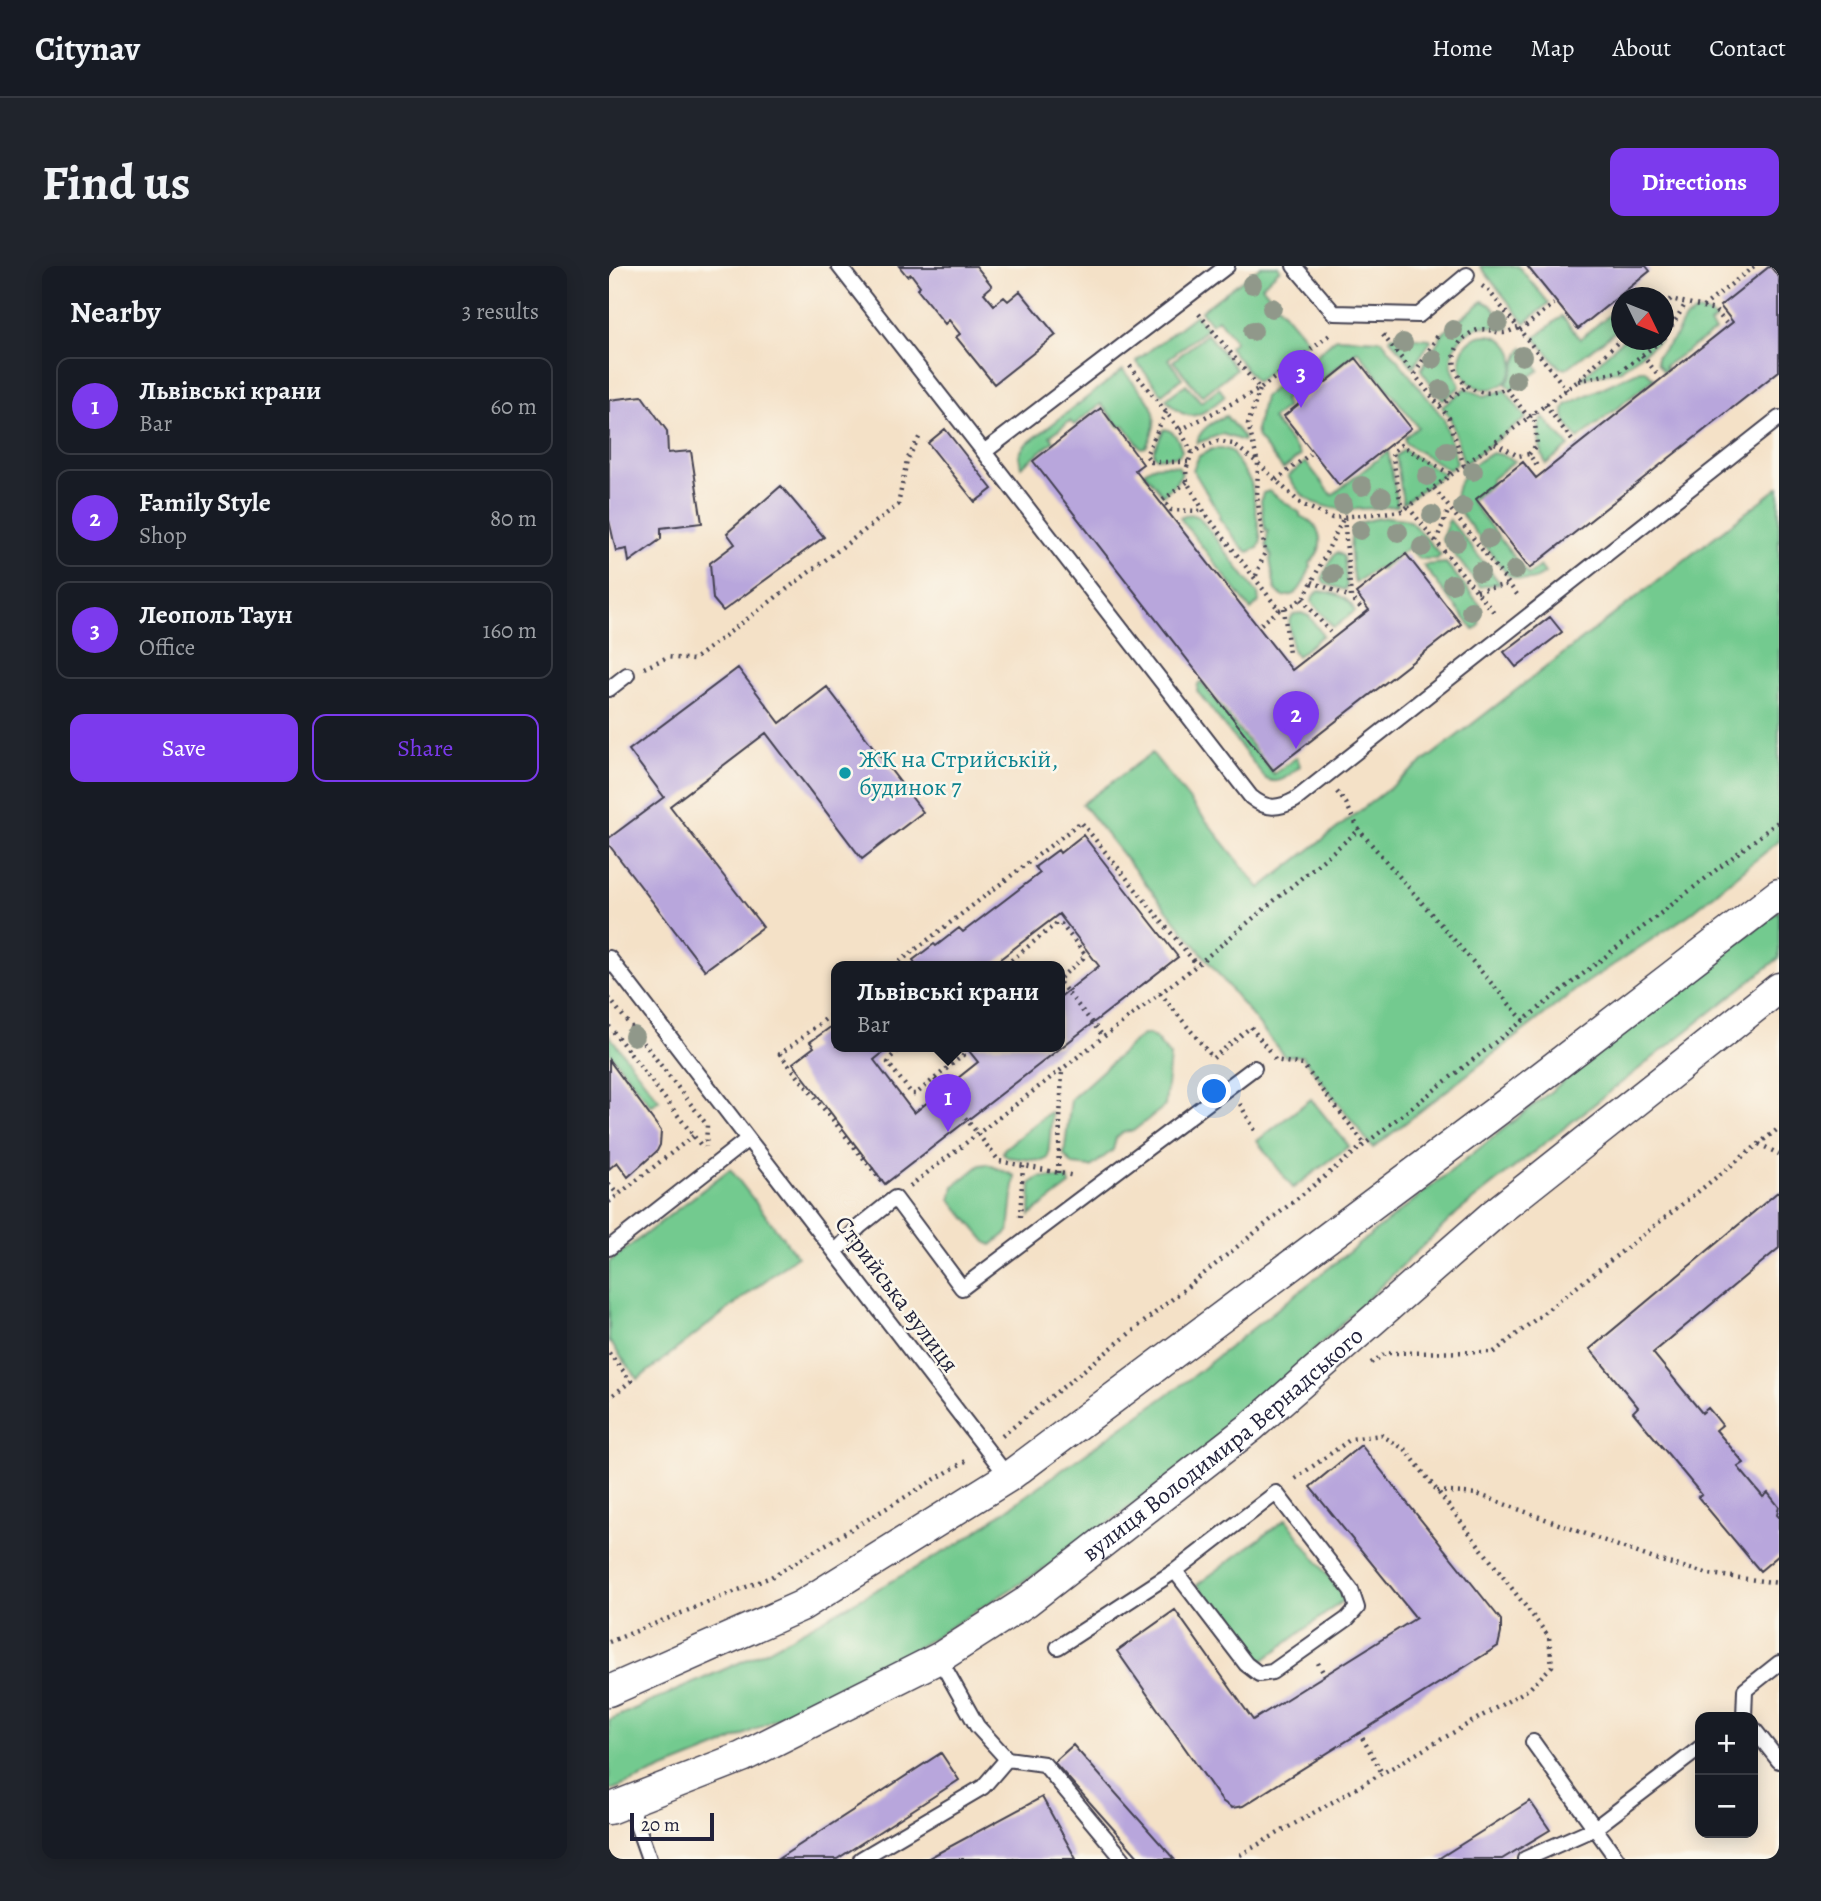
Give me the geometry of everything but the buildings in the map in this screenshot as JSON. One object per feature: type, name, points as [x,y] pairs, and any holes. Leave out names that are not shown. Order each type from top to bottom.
[{"type":"street","points":[[609,1691],[801,1606],[1008,1477],[1497,1111],[1779,894]]},
{"type":"street","name":"вулиця Володимира Вернадського","points":[[619,1806],[742,1757],[939,1658],[1026,1602],[1251,1427],[1494,1214],[1779,988]]},
{"type":"lane","points":[[839,266],[1251,797],[1271,808],[1295,800],[1779,418]]},
{"type":"lane","points":[[1294,266],[1334,313],[1419,315],[1467,275]]},
{"type":"lane","points":[[984,452],[1221,268]]},
{"type":"lane","points":[[609,689],[627,675]]},
{"type":"lane","name":"Стрийська вулиця","points":[[609,958],[1008,1477]]},
{"type":"lane","points":[[836,1251],[860,1226],[895,1198],[962,1288],[1254,1069]]},
{"type":"lane","points":[[609,1248],[748,1139]]},
{"type":"lane","points":[[1058,1647],[1175,1571],[1276,1493],[1351,1590],[1357,1608],[1347,1619],[1272,1672],[1259,1674],[1246,1664],[1175,1571]]},
{"type":"lane","points":[[939,1658],[977,1726],[1007,1759],[1044,1764],[1123,1859]]},
{"type":"lane","points":[[1743,1712],[1745,1690],[1779,1663]]},
{"type":"lane","points":[[1758,1734],[1779,1761]]},
{"type":"lane","points":[[1533,1742],[1617,1859]]},
{"type":"lane","points":[[1525,1859],[1595,1828],[1695,1752]]},
{"type":"lane","points":[[860,1859],[983,1787],[1007,1759]]},
{"type":"lane","points":[[619,1806],[649,1859]]},
{"type":"path","points":[[1703,307],[1754,266]]},
{"type":"path","points":[[1467,275],[1489,291],[1567,390]]},
{"type":"path","points":[[1674,300],[1715,310],[1726,323]]},
{"type":"path","points":[[1674,322],[1686,303]]},
{"type":"path","points":[[1495,443],[1518,456],[1529,454],[1537,444],[1531,416],[1506,388],[1487,394],[1467,387],[1459,378],[1455,367],[1456,351],[1471,333],[1481,329],[1503,333],[1519,329],[1554,304]]},
{"type":"path","points":[[1196,310],[1260,389]]},
{"type":"path","points":[[1180,430],[1260,389],[1333,333]]},
{"type":"path","points":[[1382,334],[1449,418],[1464,466]]},
{"type":"path","points":[[1415,374],[1438,335]]},
{"type":"path","points":[[1192,452],[1217,441],[1233,444],[1258,463],[1301,504],[1332,518],[1402,511],[1567,390],[1611,349]]},
{"type":"path","points":[[1578,381],[1621,371],[1649,350]]},
{"type":"path","points":[[1642,355],[1659,376]]},
{"type":"path","points":[[1128,363],[1180,430],[1192,452],[1187,482],[1204,511],[1281,609],[1289,654]]},
{"type":"path","points":[[1285,370],[1305,395]]},
{"type":"path","points":[[1440,406],[1467,387]]},
{"type":"path","points":[[1255,578],[1265,552],[1257,496],[1258,463],[1248,424],[1260,389]]},
{"type":"path","points":[[1545,405],[1575,443]]},
{"type":"path","points":[[1166,412],[1146,455],[1151,463],[1189,462]]},
{"type":"path","points":[[627,675],[668,657],[693,660],[898,505],[907,460],[921,435]]},
{"type":"path","points":[[1402,511],[1392,452],[1401,445],[1452,475]]},
{"type":"path","points":[[1276,480],[1310,454]]},
{"type":"path","points":[[1529,454],[1539,468]]},
{"type":"path","points":[[1187,482],[1163,500],[1171,510],[1204,511]]},
{"type":"path","points":[[1434,488],[1519,597]]},
{"type":"path","points":[[1408,507],[1496,615]]},
{"type":"path","points":[[1436,541],[1449,508]]},
{"type":"path","points":[[1261,624],[1281,609],[1296,604],[1301,599],[1344,517]]},
{"type":"path","points":[[1344,517],[1351,597]]},
{"type":"path","points":[[1312,582],[1351,597],[1361,608]]},
{"type":"path","points":[[1477,591],[1509,584]]},
{"type":"path","points":[[1301,599],[1329,632]]},
{"type":"path","points":[[1346,803],[1359,830],[1524,1021]]},
{"type":"path","points":[[609,1642],[771,1577],[986,1448],[1376,1136],[1779,821]]},
{"type":"path","points":[[900,961],[1081,822],[1197,965]]},
{"type":"path","points":[[831,1015],[780,1054],[895,1198],[1197,965],[1359,830]]},
{"type":"path","points":[[1010,961],[1057,923],[1061,924],[1084,953],[1083,958],[1065,975]]},
{"type":"path","points":[[1065,987],[1103,1036]]},
{"type":"path","points":[[609,998],[707,1125],[705,1151],[609,1026]]},
{"type":"path","points":[[896,1052],[888,1063],[912,1094],[916,1094],[935,1079],[963,1055],[962,1052]]},
{"type":"path","points":[[1058,1173],[1062,1068]]},
{"type":"path","points":[[935,1079],[999,1161],[1086,1178]]},
{"type":"path","points":[[1365,1367],[1386,1353],[1494,1352],[1779,1128]]},
{"type":"path","points":[[609,1202],[693,1136]]},
{"type":"path","points":[[1759,1144],[1779,1154]]},
{"type":"path","points":[[1020,1228],[1023,1166]]},
{"type":"path","points":[[609,1184],[618,1195]]},
{"type":"path","points":[[609,1353],[631,1381],[609,1398]]},
{"type":"path","points":[[1240,1855],[1529,1689],[1552,1666],[1549,1637],[1406,1450],[1381,1435],[1350,1438],[1276,1493]]},
{"type":"path","points":[[1437,1491],[1477,1494],[1654,1559],[1698,1571],[1757,1582],[1779,1583]]},
{"type":"path","points":[[1359,1732],[1382,1773]]},
{"type":"green space","points":[[1261,266],[1278,266],[1280,269],[1262,286],[1308,341],[1256,382],[1229,347],[1235,341],[1218,319],[1211,324],[1201,311]]},
{"type":"green space","points":[[1480,266],[1518,266],[1549,303],[1525,323]]},
{"type":"green space","points":[[1483,301],[1491,305],[1509,328],[1480,327],[1461,338],[1453,351],[1452,359],[1452,367],[1460,387],[1443,400],[1421,370],[1443,333]]},
{"type":"green space","points":[[1698,311],[1709,314],[1716,319],[1710,324],[1715,331],[1665,366],[1667,369],[1663,371],[1657,363],[1657,356],[1663,350],[1674,350],[1674,338],[1685,319]]},
{"type":"green space","points":[[1611,313],[1611,335],[1566,369],[1559,367],[1535,338],[1562,316],[1580,339]]},
{"type":"green space","points":[[1196,315],[1207,329],[1168,359],[1182,378],[1162,394],[1136,361]]},
{"type":"green space","points":[[1207,334],[1236,369],[1202,396],[1173,361]]},
{"type":"green space","points":[[1487,335],[1506,343],[1514,362],[1506,381],[1487,389],[1468,381],[1460,362],[1468,343]]},
{"type":"green space","points":[[1392,336],[1431,341],[1413,367],[1390,339]]},
{"type":"green space","points":[[1336,338],[1382,340],[1444,419],[1457,463],[1449,470],[1405,443],[1405,437],[1418,427],[1358,351],[1321,380],[1312,369],[1311,360]]},
{"type":"green space","points":[[1523,347],[1539,370],[1512,390],[1506,384]]},
{"type":"green space","points":[[1611,350],[1647,350],[1621,370],[1581,379]]},
{"type":"green space","points":[[1123,370],[1146,397],[1154,413],[1152,434],[1146,447],[1141,448],[1124,425],[1120,427],[1101,404],[1074,425],[1070,421],[1050,436],[1054,441],[1021,467],[1019,455],[1024,446]]},
{"type":"green space","points":[[1645,370],[1654,379],[1578,439],[1565,419],[1566,405]]},
{"type":"green space","points":[[1186,384],[1201,402],[1219,388],[1225,396],[1202,413],[1182,413],[1166,399]]},
{"type":"green space","points":[[1278,387],[1289,394],[1284,400],[1287,407],[1272,419],[1301,455],[1283,469],[1258,438],[1256,430],[1264,397]]},
{"type":"green space","points":[[1466,388],[1484,396],[1505,390],[1526,418],[1464,464],[1450,417],[1442,407]]},
{"type":"green space","points":[[1226,416],[1244,438],[1243,441],[1222,434],[1197,443],[1204,430]]},
{"type":"green space","points":[[1543,417],[1569,446],[1546,464],[1539,440]]},
{"type":"green space","points":[[1164,429],[1174,434],[1178,440],[1182,451],[1178,456],[1157,458],[1154,455]]},
{"type":"green space","points":[[1212,449],[1231,451],[1251,482],[1261,541],[1258,548],[1248,552],[1241,546],[1219,518],[1220,515],[1193,470],[1199,456]]},
{"type":"green space","points":[[1404,450],[1444,474],[1403,503],[1396,456]]},
{"type":"green space","points":[[1388,451],[1398,506],[1362,509],[1326,507],[1305,497],[1288,476],[1306,462],[1332,495]]},
{"type":"green space","points":[[1493,453],[1515,461],[1471,501],[1528,575],[1540,566],[1545,573],[1531,580],[1517,579],[1507,574],[1456,507],[1455,498],[1460,481],[1471,467]]},
{"type":"green space","points":[[1154,466],[1178,466],[1182,473],[1163,495],[1144,472]]},
{"type":"green space","points":[[1779,487],[1779,841],[1690,914],[1577,989],[1373,1148],[1302,1056],[1284,1056],[1082,804],[1152,753],[1260,888]]},
{"type":"green space","points":[[1269,491],[1313,524],[1320,536],[1319,550],[1310,563],[1304,582],[1298,591],[1288,596],[1282,596],[1275,589],[1270,559],[1272,557],[1266,545],[1268,531],[1265,530],[1261,501],[1263,493]]},
{"type":"green space","points":[[1190,514],[1199,517],[1258,594],[1259,602],[1251,610],[1180,518]]},
{"type":"green space","points":[[1388,517],[1411,522],[1441,555],[1437,559],[1419,559],[1409,547],[1380,570],[1377,568],[1355,583],[1350,545],[1354,530],[1363,522]]},
{"type":"green space","points":[[1449,519],[1500,583],[1480,587],[1442,539]]},
{"type":"green space","points":[[1338,552],[1344,557],[1347,586],[1345,590],[1325,584],[1322,579],[1333,556]]},
{"type":"green space","points":[[1446,563],[1481,606],[1479,626],[1474,630],[1423,565]]},
{"type":"green space","points":[[1319,591],[1340,596],[1349,602],[1355,611],[1333,627],[1312,602],[1313,596]]},
{"type":"green space","points":[[1294,614],[1309,616],[1323,635],[1297,656],[1292,650],[1289,620]]},
{"type":"green space","points":[[1201,682],[1274,774],[1297,757],[1300,766],[1280,780],[1266,779],[1197,691]]},
{"type":"green space","points":[[1779,910],[1779,958],[1458,1212],[1236,1425],[1071,1552],[910,1652],[719,1747],[609,1791],[609,1720],[766,1651],[960,1543],[1188,1380]]},
{"type":"green space","points":[[1148,1034],[1155,1038],[1170,1056],[1165,1106],[1133,1131],[1123,1132],[1116,1138],[1113,1150],[1091,1167],[1073,1165],[1064,1155],[1071,1099],[1141,1036]]},
{"type":"green space","points":[[609,1035],[659,1100],[651,1106],[609,1052]]},
{"type":"green space","points":[[1311,1099],[1349,1146],[1293,1188],[1257,1141]]},
{"type":"green space","points":[[1050,1112],[1048,1158],[1042,1161],[1007,1157],[1003,1153],[1004,1149]]},
{"type":"green space","points":[[987,1164],[1015,1176],[1009,1231],[992,1245],[987,1243],[951,1200],[954,1186],[980,1165]]},
{"type":"green space","points":[[730,1169],[797,1256],[638,1379],[609,1341],[609,1262]]},
{"type":"green space","points":[[1040,1177],[1068,1179],[1070,1185],[1030,1215],[1031,1183]]},
{"type":"green space","points":[[1286,1519],[1345,1599],[1257,1665],[1197,1585]]},
{"type":"place","name":"Леополь Таун","points":[[1301,408]]},
{"type":"place","name":"Family Style","points":[[1296,749]]},
{"type":"place","name":"ЖК на Стрийській, будинок 7","points":[[845,773]]},
{"type":"place","name":"Львівські крани","points":[[948,1132]]}]
